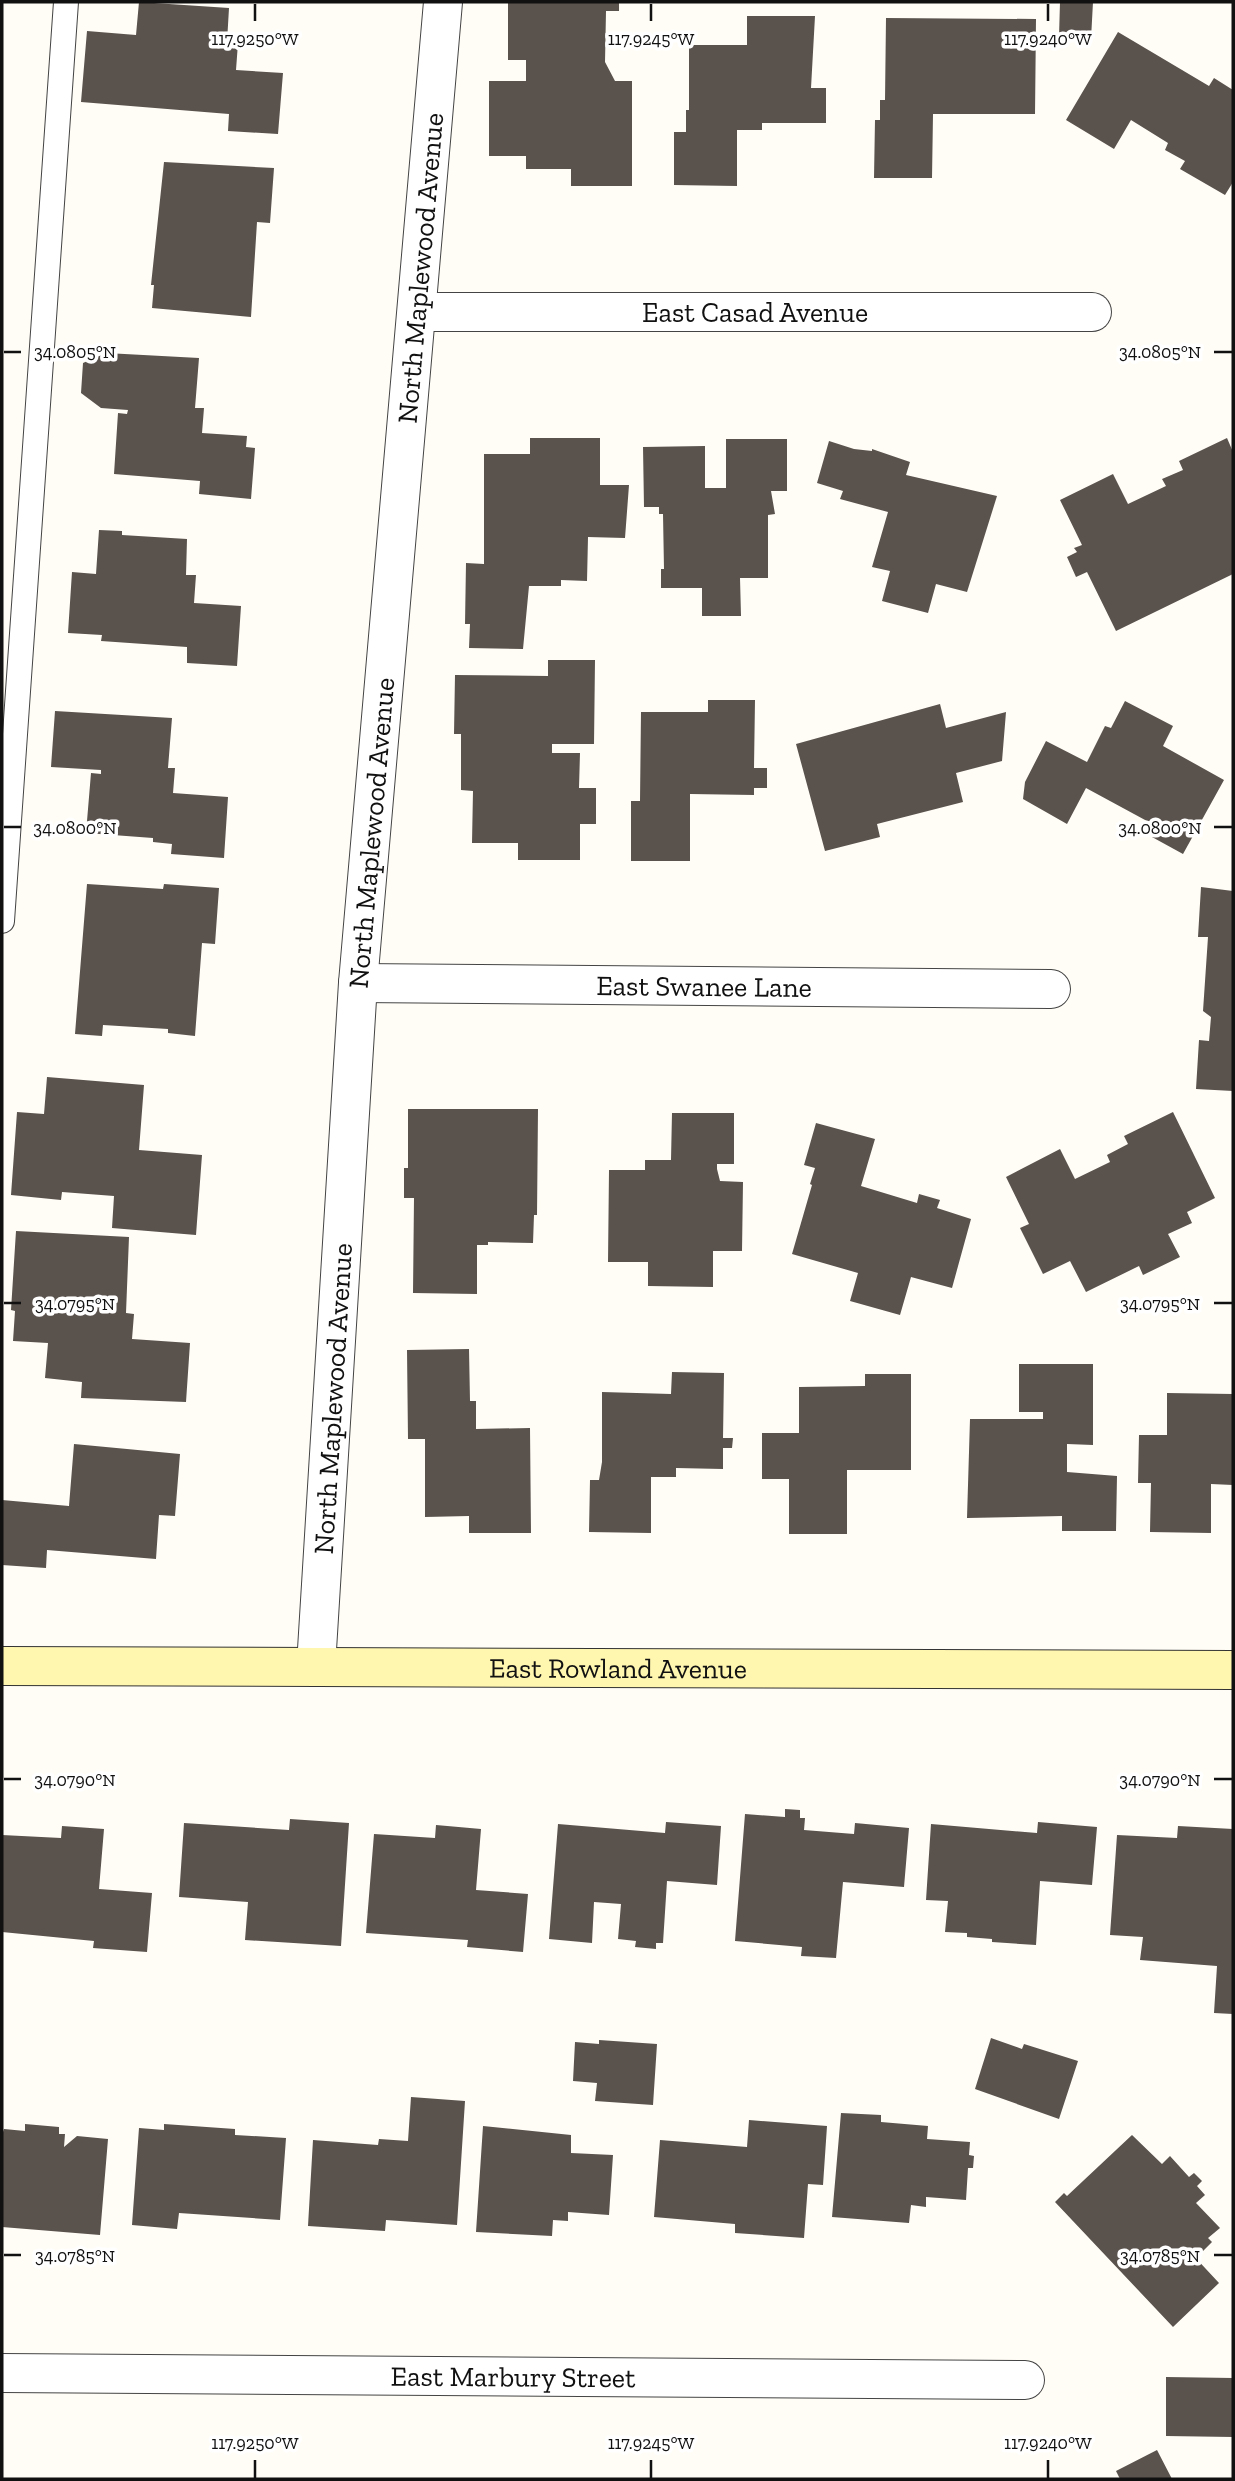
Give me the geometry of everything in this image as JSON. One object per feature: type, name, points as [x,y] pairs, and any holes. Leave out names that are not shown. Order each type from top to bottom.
[{"type":"street","name":"North Maplewood Avenue","points":[[316,1666],[358,983],[419,313],[443,2]]},
{"type":"street","name":"East Casad Avenue","points":[[419,313],[1092,313]]},
{"type":"street","name":"East Swanee Lane","points":[[358,983],[1051,989]]},
{"type":"street","name":"East Rowland Avenue","points":[[2,1666],[1233,1670]]},
{"type":"street","name":"East Marbury Street","points":[[2,2373],[1025,2380]]},
{"type":"lane","points":[[2,921],[66,2]]},
{"type":"building","points":[[139,2],[229,8],[227,42],[238,43],[236,70],[283,73],[278,134],[228,131],[229,114],[81,102],[87,31],[136,35]]},
{"type":"building","points":[[508,2],[619,2],[619,11],[606,11],[605,62],[615,81],[632,81],[632,186],[571,186],[571,169],[526,169],[526,156],[489,156],[489,81],[526,81],[526,60],[508,60]]},
{"type":"building","points":[[1060,2],[1093,2],[1091,39],[1059,37]]},
{"type":"building","points":[[747,16],[815,16],[811,88],[826,88],[826,123],[762,123],[762,130],[737,130],[737,186],[674,185],[674,132],[686,132],[686,110],[689,110],[689,45],[747,45]]},
{"type":"building","points":[[886,18],[1036,19],[1035,114],[933,114],[932,178],[874,178],[875,120],[880,120],[880,100],[885,100]]},
{"type":"building","points":[[1118,32],[1209,86],[1214,78],[1233,90],[1233,182],[1225,195],[1180,169],[1185,161],[1165,150],[1168,143],[1131,120],[1114,149],[1066,120]]},
{"type":"building","points":[[164,162],[274,168],[270,223],[257,222],[251,317],[152,308],[154,285],[151,285]]},
{"type":"building","points":[[106,353],[199,358],[195,408],[204,408],[202,433],[247,436],[246,447],[255,448],[251,499],[199,494],[200,481],[114,474],[118,413],[127,414],[128,410],[101,408],[81,393],[83,363]]},
{"type":"building","points":[[530,438],[600,438],[600,485],[629,485],[625,538],[588,537],[587,581],[561,580],[561,586],[529,586],[523,649],[469,648],[470,624],[465,624],[466,563],[484,564],[484,454],[530,454]]},
{"type":"building","points":[[1227,438],[1233,452],[1233,574],[1116,631],[1087,572],[1076,577],[1067,557],[1077,552],[1074,548],[1082,545],[1060,500],[1113,474],[1128,504],[1166,486],[1162,479],[1183,470],[1179,461]]},
{"type":"building","points":[[726,439],[787,439],[787,491],[771,491],[775,514],[768,515],[768,578],[740,578],[741,616],[702,616],[702,588],[661,588],[661,569],[664,569],[663,514],[659,514],[659,507],[644,507],[643,447],[705,446],[705,488],[726,488]]},
{"type":"building","points":[[829,441],[854,449],[872,449],[910,462],[906,475],[997,496],[967,592],[936,584],[928,613],[882,601],[890,571],[872,567],[888,512],[840,499],[843,491],[817,483]]},
{"type":"building","points":[[99,530],[122,531],[122,535],[187,539],[186,575],[196,575],[194,603],[241,606],[237,666],[187,663],[187,647],[101,641],[102,635],[68,633],[72,572],[96,574]]},
{"type":"building","points":[[548,660],[595,660],[594,744],[552,744],[552,753],[580,753],[579,788],[596,788],[596,824],[580,824],[580,860],[518,860],[518,843],[472,843],[473,791],[461,790],[461,734],[454,734],[455,675],[548,676]]},
{"type":"building","points":[[708,700],[755,700],[754,768],[767,768],[767,788],[754,788],[754,795],[690,794],[690,861],[631,861],[631,801],[640,801],[641,712],[708,712]]},
{"type":"building","points":[[1125,701],[1173,726],[1163,746],[1224,780],[1183,854],[1152,837],[1158,827],[1086,788],[1067,824],[1023,799],[1025,782],[1046,741],[1087,762],[1105,726],[1111,728]]},
{"type":"building","points":[[940,704],[946,728],[1006,712],[1002,761],[956,773],[963,802],[877,824],[880,837],[825,851],[796,744]]},
{"type":"building","points":[[55,711],[172,718],[168,768],[175,768],[173,793],[228,797],[224,858],[171,854],[172,844],[153,842],[153,838],[86,833],[91,773],[101,774],[101,770],[51,767]]},
{"type":"building","points":[[87,884],[163,889],[164,884],[219,888],[215,944],[202,943],[195,1036],[168,1033],[168,1029],[103,1025],[102,1036],[75,1034]]},
{"type":"building","points":[[1201,887],[1233,891],[1233,1091],[1196,1089],[1199,1040],[1209,1041],[1211,1017],[1203,1011],[1208,937],[1198,937]]},
{"type":"building","points":[[47,1077],[144,1085],[139,1150],[202,1155],[196,1235],[112,1228],[114,1196],[62,1192],[61,1200],[11,1195],[17,1112],[44,1114]]},
{"type":"building","points":[[408,1109],[538,1109],[537,1215],[534,1215],[533,1243],[488,1242],[488,1245],[477,1245],[477,1294],[413,1293],[414,1198],[404,1198],[404,1168],[408,1168]]},
{"type":"building","points":[[1173,1112],[1215,1198],[1187,1212],[1192,1223],[1168,1234],[1180,1257],[1143,1275],[1139,1266],[1086,1292],[1070,1261],[1043,1274],[1020,1228],[1029,1224],[1006,1177],[1060,1149],[1075,1179],[1110,1162],[1107,1155],[1128,1144],[1124,1136]]},
{"type":"building","points":[[672,1113],[734,1113],[734,1164],[717,1164],[717,1169],[720,1181],[743,1182],[742,1251],[713,1251],[713,1287],[648,1286],[648,1262],[608,1262],[609,1170],[645,1170],[645,1160],[671,1160]]},
{"type":"building","points":[[816,1123],[875,1139],[861,1186],[917,1203],[919,1194],[940,1200],[937,1208],[971,1219],[952,1288],[911,1277],[900,1315],[850,1301],[858,1273],[792,1254],[812,1185],[810,1184],[815,1168],[804,1165]]},
{"type":"building","points":[[16,1231],[129,1237],[126,1313],[134,1314],[132,1339],[190,1343],[186,1402],[81,1398],[82,1382],[45,1378],[48,1343],[13,1341],[15,1311],[11,1310]]},
{"type":"building","points":[[469,1349],[470,1401],[476,1401],[476,1429],[530,1428],[531,1533],[469,1533],[469,1516],[425,1517],[425,1439],[408,1439],[407,1350]]},
{"type":"building","points":[[1019,1364],[1093,1364],[1093,1445],[1067,1444],[1067,1472],[1117,1476],[1116,1531],[1062,1531],[1062,1516],[967,1518],[970,1419],[1043,1419],[1043,1412],[1019,1412]]},
{"type":"building","points":[[672,1372],[724,1373],[723,1438],[733,1438],[732,1448],[723,1448],[723,1469],[676,1468],[676,1477],[651,1477],[651,1533],[589,1532],[590,1480],[599,1480],[602,1462],[602,1392],[671,1394]]},
{"type":"building","points":[[865,1374],[911,1374],[911,1470],[847,1470],[847,1534],[789,1534],[789,1479],[762,1479],[762,1433],[799,1433],[799,1387],[865,1386]]},
{"type":"building","points":[[1167,1393],[1233,1394],[1233,1485],[1211,1484],[1211,1533],[1150,1532],[1151,1483],[1138,1483],[1139,1435],[1167,1435]]},
{"type":"building","points":[[74,1444],[180,1454],[175,1516],[159,1515],[156,1559],[47,1550],[46,1568],[2,1565],[2,1500],[69,1506]]},
{"type":"building","points":[[785,1809],[800,1810],[800,1818],[805,1818],[804,1830],[854,1834],[855,1823],[909,1828],[904,1887],[843,1882],[836,1958],[801,1956],[802,1947],[735,1941],[745,1814],[785,1817]]},
{"type":"building","points":[[290,1819],[349,1823],[341,1946],[245,1940],[248,1902],[179,1897],[184,1823],[289,1830]]},
{"type":"building","points":[[666,1822],[721,1826],[717,1885],[667,1881],[663,1943],[656,1943],[656,1949],[635,1947],[636,1941],[618,1939],[621,1904],[594,1902],[592,1943],[549,1939],[558,1824],[665,1833]]},
{"type":"building","points":[[1038,1822],[1097,1827],[1092,1885],[1040,1881],[1036,1945],[992,1942],[992,1939],[967,1937],[967,1933],[945,1932],[948,1901],[926,1900],[931,1824],[1037,1833]]},
{"type":"building","points":[[436,1825],[481,1829],[476,1890],[528,1894],[523,1952],[467,1947],[468,1940],[366,1933],[374,1834],[435,1838]]},
{"type":"building","points":[[62,1826],[104,1829],[99,1889],[152,1893],[147,1952],[93,1948],[94,1941],[2,1932],[2,1835],[61,1838]]},
{"type":"building","points":[[1178,1826],[1233,1829],[1233,2014],[1214,2013],[1217,1966],[1140,1960],[1143,1937],[1110,1935],[1117,1835],[1177,1838]]},
{"type":"building","points":[[991,2038],[1022,2049],[1024,2044],[1078,2061],[1059,2119],[975,2089]]},
{"type":"building","points":[[599,2040],[657,2044],[653,2105],[595,2101],[597,2083],[573,2081],[575,2042],[599,2044]]},
{"type":"building","points":[[411,2097],[465,2101],[457,2225],[386,2220],[385,2231],[308,2226],[313,2140],[378,2145],[379,2139],[408,2141]]},
{"type":"building","points":[[841,2113],[881,2115],[881,2122],[928,2126],[927,2139],[970,2142],[969,2155],[974,2156],[973,2168],[968,2168],[966,2200],[926,2197],[926,2207],[911,2205],[909,2223],[832,2217]]},
{"type":"building","points":[[749,2120],[827,2126],[823,2185],[808,2184],[804,2238],[735,2233],[735,2224],[654,2217],[660,2140],[747,2147]]},
{"type":"building","points":[[25,2124],[59,2127],[59,2134],[65,2134],[64,2147],[77,2136],[108,2139],[100,2235],[2,2227],[2,2135],[4,2129],[25,2131]]},
{"type":"building","points":[[164,2124],[235,2129],[235,2135],[286,2138],[280,2220],[179,2213],[177,2229],[132,2225],[139,2128],[164,2130]]},
{"type":"building","points":[[483,2126],[571,2135],[571,2153],[613,2155],[609,2215],[568,2212],[568,2221],[553,2220],[552,2236],[476,2232]]},
{"type":"building","points":[[1132,2135],[1162,2164],[1170,2156],[1189,2177],[1194,2173],[1202,2181],[1197,2186],[1205,2195],[1196,2203],[1220,2228],[1208,2238],[1212,2242],[1203,2251],[1200,2248],[1192,2254],[1219,2283],[1173,2327],[1055,2202],[1064,2193],[1067,2196]]},
{"type":"building","points":[[1166,2377],[1233,2378],[1233,2437],[1166,2436]]},
{"type":"building","points":[[1157,2450],[1172,2479],[1120,2479],[1116,2471]]}]
